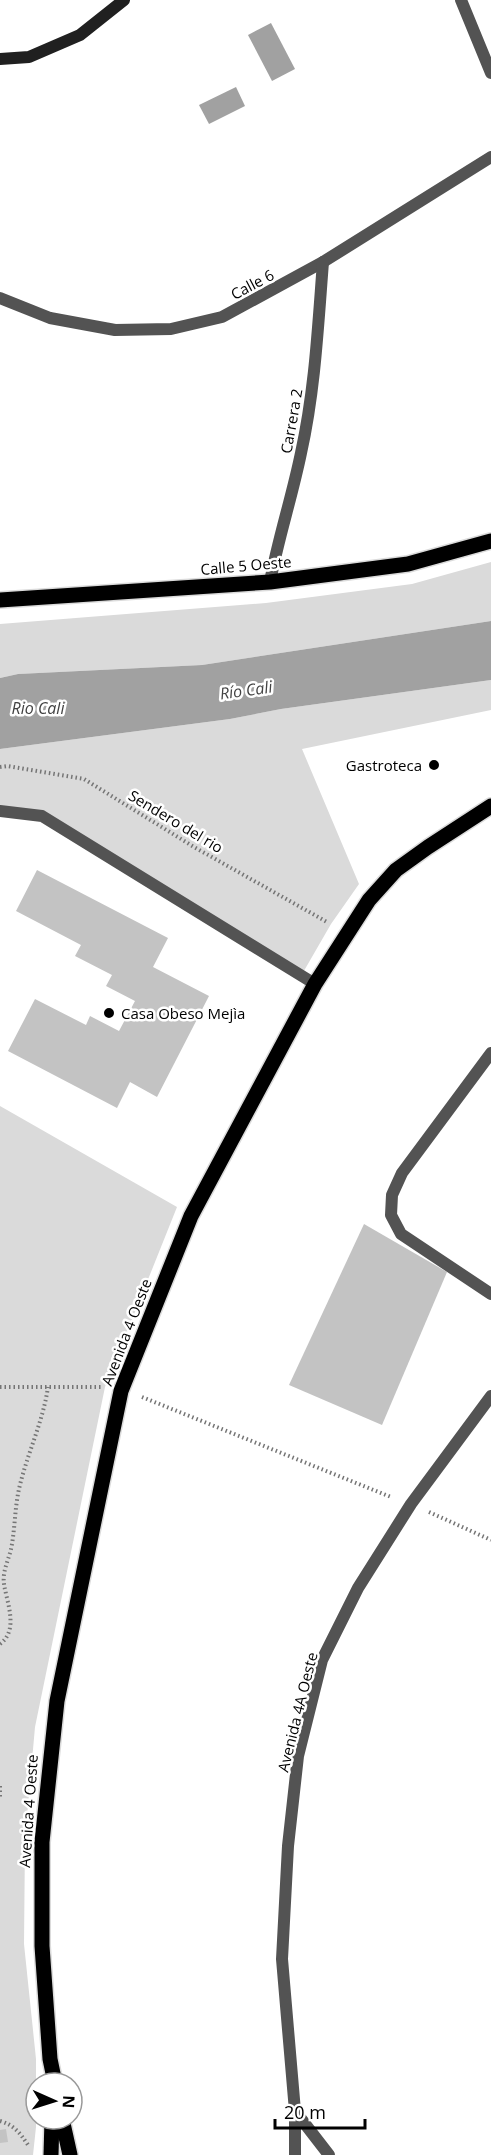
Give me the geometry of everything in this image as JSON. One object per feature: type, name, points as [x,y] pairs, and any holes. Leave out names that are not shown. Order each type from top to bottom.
[{"type":"main road","name":"Calle 5 Oeste","points":[[0,600],[270,582],[408,564],[491,541]]},
{"type":"main road","name":"Avenida 4 Oeste","points":[[52,2071],[42,1946],[42,1842],[51,1742],[57,1701],[121,1391],[191,1216],[315,984],[369,900],[396,870],[491,806]]},
{"type":"main road","points":[[51,2155],[52,2131]]},
{"type":"main road","points":[[65,2131],[70,2155]]},
{"type":"street","points":[[0,59],[29,57],[80,35],[124,0]]},
{"type":"street","points":[[461,0],[491,73]]},
{"type":"street","name":"Calle 6","points":[[0,298],[50,318],[116,330],[171,329],[222,317],[323,262],[491,157]]},
{"type":"street","name":"Carrera 2","points":[[270,582],[301,454],[315,370],[323,262]]},
{"type":"street","points":[[0,811],[42,816],[315,984]]},
{"type":"street","points":[[491,1053],[402,1173],[392,1195],[391,1215],[401,1234],[491,1294]]},
{"type":"street","name":"Avenida 4A Oeste","points":[[295,2155],[295,2111],[282,1959],[288,1846],[298,1756],[322,1660],[358,1588],[411,1504],[491,1396]]},
{"type":"street","points":[[295,2111],[329,2155]]},
{"type":"path","name":"Sendero del rio","points":[[0,767],[8,766],[84,779],[194,847],[331,924]]},
{"type":"path","points":[[0,1387],[105,1387]]},
{"type":"path","points":[[0,1644],[6,1640],[10,1627],[4,1579],[6,1563],[13,1542],[19,1489],[45,1408],[48,1387]]},
{"type":"path","points":[[141,1397],[411,1504],[491,1540]]},
{"type":"path","points":[[0,1786],[0,1797]]},
{"type":"path","points":[[0,2121],[18,2131],[33,2152]]},
{"type":"shaded area","points":[[491,562],[491,621],[202,665],[18,674],[0,678],[0,624],[266,603],[412,584]]},
{"type":"shaded area","points":[[491,680],[491,710],[302,749],[359,884],[331,924],[301,976],[42,816],[0,811],[0,749],[230,719],[281,709]]},
{"type":"shaded area","points":[[0,1106],[177,1207],[105,1387],[35,1727],[25,1839],[24,1944],[36,2071],[24,2071],[24,2131],[36,2131],[33,2155],[0,2155]]},
{"type":"water","points":[[271,23],[295,69],[272,81],[248,35]]},
{"type":"water","points":[[236,87],[245,106],[209,124],[199,105]]},
{"type":"water","name":"Rio Cali","points":[[491,621],[491,680],[281,709],[230,719],[0,749],[0,678],[18,674],[202,665]]},
{"type":"building","points":[[37,870],[168,938],[153,967],[209,996],[157,1097],[130,1082],[117,1108],[8,1051],[35,999],[86,1025],[90,1016],[119,1031],[135,1001],[106,986],[112,975],[75,956],[81,945],[16,911]]},
{"type":"building","points":[[364,1224],[447,1272],[382,1425],[289,1385]]},
{"type":"building","points":[[6,2129],[8,2142],[0,2143],[0,2130]]},
{"type":"place","name":"Gastroteca","points":[[434,765]]},
{"type":"place","name":"Casa Obeso Mejìa","points":[[109,1013]]},
{"type":"water label","name":"Río Cali","points":[[246,690]]}]
